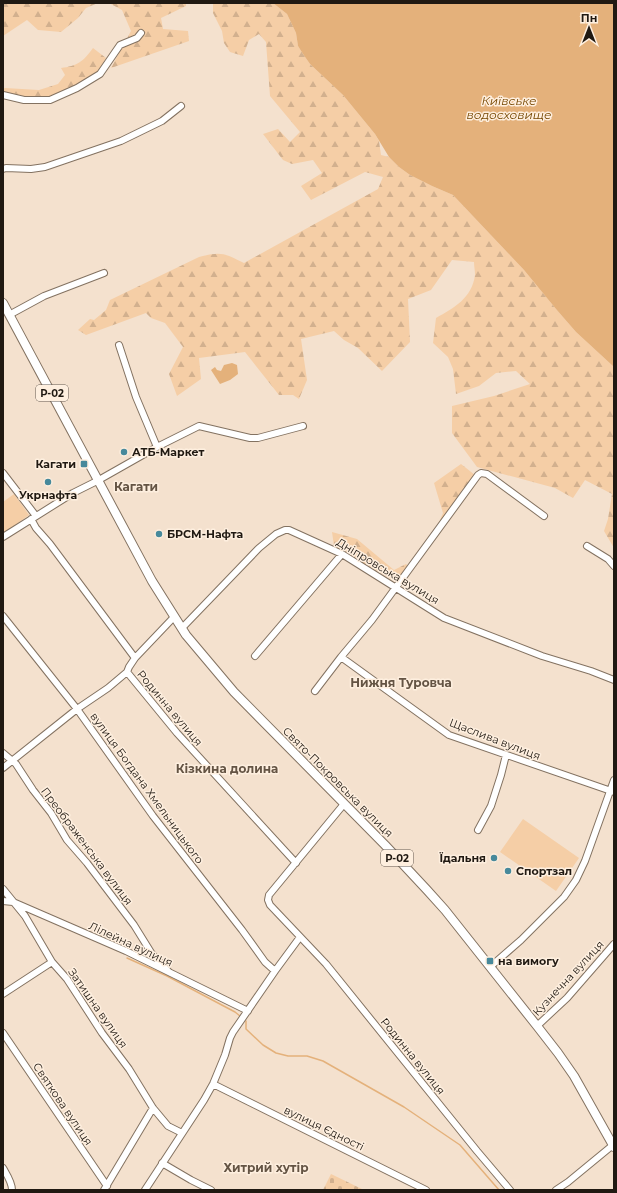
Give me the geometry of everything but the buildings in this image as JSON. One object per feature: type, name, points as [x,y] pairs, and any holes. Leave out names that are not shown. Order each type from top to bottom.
[{"type":"main road","name":"Р-02","points":[[3,303],[66,419],[98,482]]},
{"type":"main road","name":"Свято-Покровська вулиця","points":[[98,482],[152,581],[174,617],[194,645],[234,692],[385,845],[458,926],[537,1026],[574,1076],[613,1141]]},
{"type":"street","points":[[3,94],[24,100],[50,100],[77,88],[100,74],[120,46],[137,38],[141,33]]},
{"type":"street","points":[[3,169],[31,170],[120,141],[162,121],[182,106]]},
{"type":"street","points":[[9,315],[44,296],[104,273]]},
{"type":"street","points":[[119,345],[136,398],[157,447]]},
{"type":"street","points":[[3,537],[73,493],[98,482],[157,447],[199,426],[250,438],[258,438],[303,426]]},
{"type":"street","name":"Родинна вулиця","points":[[3,473],[33,518],[36,528],[50,544],[135,658]]},
{"type":"street","points":[[315,691],[341,656],[372,620],[478,476],[482,473],[487,474],[544,516]]},
{"type":"street","name":"Дніпровська вулиця","points":[[182,628],[259,548],[276,534],[285,530],[295,532],[342,554],[444,618],[542,656],[591,671],[614,680]]},
{"type":"street","points":[[587,546],[608,559],[614,566]]},
{"type":"street","points":[[255,656],[342,554]]},
{"type":"street","name":"вулиця Богдана Хмельницького","points":[[3,616],[77,709],[153,816],[242,930],[265,962],[275,970]]},
{"type":"street","points":[[3,768],[11,760],[77,709],[108,688],[127,672],[135,658],[174,617]]},
{"type":"street","name":"Щаслива вулиця","points":[[341,656],[449,735],[612,792]]},
{"type":"street","name":"Родинна вулиця","points":[[127,672],[177,733],[296,863],[269,895],[268,900],[270,905],[326,964],[510,1190]]},
{"type":"street","name":"Преображенська вулиця","points":[[3,753],[16,764],[33,790],[51,813],[67,840],[87,863],[134,925],[152,954],[169,972]]},
{"type":"street","points":[[478,830],[492,806],[506,755]]},
{"type":"street","points":[[490,967],[521,940],[564,897],[576,880],[612,792],[614,780]]},
{"type":"street","points":[[296,863],[344,804]]},
{"type":"street","name":"Затишна вулиця","points":[[3,889],[25,916],[52,962],[67,979],[153,1108],[168,1126],[182,1133]]},
{"type":"street","name":"Лілейна вулиця","points":[[3,901],[13,902],[126,951],[248,1011]]},
{"type":"street","points":[[145,1190],[213,1084],[230,1038],[275,970],[300,937]]},
{"type":"street","name":"Кузнечна вулиця","points":[[537,1026],[567,998],[614,944]]},
{"type":"street","points":[[3,994],[52,962]]},
{"type":"street","name":"Святкова вулиця","points":[[3,1033],[106,1188]]},
{"type":"street","name":"вулиця Єдності","points":[[213,1084],[426,1190]]},
{"type":"street","points":[[106,1188],[153,1108]]},
{"type":"street","points":[[556,1190],[568,1182],[613,1141]]},
{"type":"street","points":[[162,1163],[212,1190]]},
{"type":"street","points":[[3,1168],[12,1185],[12,1190]]},
{"type":"green space","points":[[3,3],[98,3],[86,8],[78,18],[61,32],[38,30],[27,20],[3,36]]},
{"type":"green space","points":[[109,3],[186,3],[186,6],[161,18],[163,29],[188,31],[189,41],[111,68],[131,31],[122,10]]},
{"type":"green space","points":[[213,3],[273,3],[287,14],[296,33],[298,46],[303,54],[310,64],[343,95],[375,134],[379,141],[381,155],[389,157],[410,175],[453,195],[524,270],[576,332],[614,367],[614,548],[604,531],[608,519],[612,494],[585,480],[573,498],[555,488],[477,467],[452,433],[452,406],[494,396],[530,384],[516,371],[496,373],[479,386],[456,394],[453,369],[448,357],[433,343],[436,318],[455,306],[466,296],[473,283],[475,275],[474,262],[452,260],[431,290],[408,299],[410,342],[382,371],[358,348],[344,340],[334,331],[301,339],[307,380],[299,399],[293,395],[279,395],[245,352],[199,358],[201,379],[177,396],[169,374],[183,347],[165,323],[151,318],[146,313],[86,335],[78,330],[90,319],[94,320],[106,310],[110,300],[199,257],[212,254],[222,254],[244,263],[378,189],[383,177],[365,172],[311,200],[301,186],[322,173],[313,160],[292,164],[283,160],[263,134],[278,129],[290,142],[300,132],[270,96],[266,42],[259,34],[249,40],[243,56],[230,52],[224,43],[222,31],[213,13]]},
{"type":"green space","points":[[93,48],[106,58],[97,73],[77,85],[49,97],[24,97],[3,92],[3,89],[5,88],[39,90],[58,84],[65,75],[61,68],[76,64],[86,57]]},
{"type":"green space","points":[[461,464],[475,475],[441,522],[440,520],[443,513],[434,483]]},
{"type":"green space","points":[[14,494],[29,515],[3,534],[3,502]]},
{"type":"green space","points":[[332,532],[357,539],[394,570],[406,564],[409,567],[400,578],[394,574],[391,579],[334,546]]},
{"type":"green space","points":[[523,819],[579,858],[556,891],[500,852]]},
{"type":"green space","points":[[331,1174],[364,1190],[323,1190]]},
{"type":"water","name":"Київське водосховище","points":[[273,3],[614,3],[614,367],[576,332],[524,270],[453,195],[410,175],[389,157],[375,134],[343,95],[310,64],[298,46],[296,33],[287,14]]},
{"type":"water","points":[[232,363],[237,365],[238,374],[230,380],[220,384],[211,370],[215,367],[217,370],[221,371],[224,365]]},
{"type":"waterway","points":[[127,958],[167,976],[240,1016]]},
{"type":"waterway","points":[[246,1021],[246,1029],[263,1045],[276,1053],[288,1056],[307,1056],[323,1061],[404,1107],[460,1145],[499,1190]]},
{"type":"place","name":"АТБ-Маркет","points":[[124,452]]},
{"type":"place","name":"Кагати","points":[[84,464]]},
{"type":"place","name":"Укрнафта","points":[[48,482]]},
{"type":"place","name":"БРСМ-Нафта","points":[[159,534]]},
{"type":"place","name":"Їдальня","points":[[494,858]]},
{"type":"place","name":"Спортзал","points":[[508,871]]},
{"type":"place","name":"на вимогу","points":[[490,961]]},
{"type":"district","name":"Кагати","points":[[136,487]]},
{"type":"district","name":"Нижня Туровча","points":[[401,683]]},
{"type":"district","name":"Кізкина долина","points":[[227,769]]},
{"type":"district","name":"Хитрий хутір","points":[[266,1168]]}]
